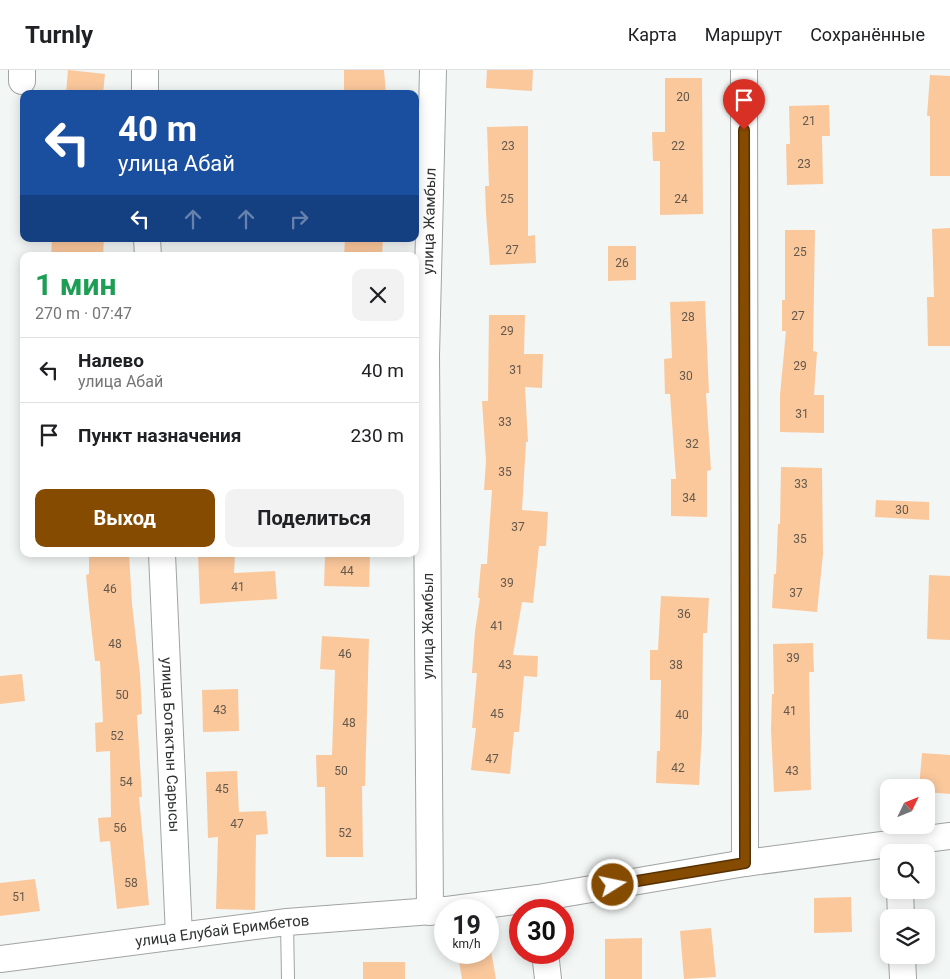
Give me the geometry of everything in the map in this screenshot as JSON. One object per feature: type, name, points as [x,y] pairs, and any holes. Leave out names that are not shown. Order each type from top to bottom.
[{"type":"street","points":[[145,70],[145,90]]},
{"type":"street","name":"улица Жамбыл","points":[[433,70],[426,356],[441,899]]},
{"type":"street","points":[[744,70],[745,863]]},
{"type":"street","name":"улица Ботактын Сарысы","points":[[162,557],[179,936]]},
{"type":"street","name":"улица Елубай Еримбетов","points":[[915,844],[950,836]]},
{"type":"street","name":"улица Елубай Еримбетов","points":[[563,899],[745,863],[880,850]]},
{"type":"street","name":"улица Елубай Еримбетов","points":[[0,959],[287,922],[434,912]]},
{"type":"street","points":[[546,964],[548,979]]},
{"type":"street","points":[[903,964],[904,979]]},
{"type":"lane","points":[[287,922],[288,979]]},
{"type":"building","points":[[68,70],[105,74],[103,90],[66,90]]},
{"type":"building","points":[[344,70],[384,70],[386,90],[344,90]]},
{"type":"building","points":[[487,70],[533,70],[532,91],[486,88]]},
{"type":"building","points":[[930,75],[950,76],[950,176],[930,176],[930,116],[927,116]]},
{"type":"building","points":[[665,78],[702,78],[703,214],[660,215],[660,161],[653,161],[652,132],[665,132]]},
{"type":"building","points":[[829,105],[830,136],[822,136],[823,184],[787,185],[786,144],[790,144],[789,106]]},
{"type":"building","points":[[528,126],[528,236],[535,235],[536,263],[490,265],[485,186],[489,186],[487,127]]},
{"type":"building","points":[[950,228],[950,346],[928,346],[927,297],[934,297],[932,229]]},
{"type":"building","points":[[785,230],[815,230],[813,351],[817,352],[814,395],[824,395],[824,433],[780,432],[780,395],[786,331],[782,331],[782,300],[785,300]]},
{"type":"building","points":[[52,242],[104,242],[103,252],[51,252]]},
{"type":"building","points":[[345,242],[383,242],[382,252],[344,252]]},
{"type":"building","points":[[608,246],[636,246],[636,280],[608,281]]},
{"type":"building","points":[[705,301],[709,393],[706,393],[711,470],[707,471],[707,517],[671,516],[671,479],[676,479],[670,394],[665,394],[664,359],[672,358],[670,302]]},
{"type":"building","points":[[489,315],[525,315],[524,354],[543,354],[542,388],[525,387],[528,442],[526,442],[522,510],[548,512],[546,546],[539,546],[533,603],[522,602],[513,655],[538,656],[537,677],[524,676],[519,732],[514,732],[510,774],[471,770],[476,728],[472,728],[477,673],[472,673],[475,631],[480,598],[478,598],[481,564],[487,564],[492,490],[484,490],[486,461],[482,401],[488,401]]},
{"type":"building","points":[[781,467],[822,468],[823,554],[817,612],[772,608],[774,574],[776,574],[778,524],[780,524]]},
{"type":"building","points":[[876,500],[929,502],[929,520],[875,517]]},
{"type":"building","points":[[89,557],[129,557],[132,604],[140,674],[142,714],[137,715],[142,797],[139,797],[149,905],[117,909],[110,841],[100,842],[98,818],[111,817],[110,751],[96,752],[95,723],[103,722],[100,661],[95,661],[86,575],[89,574]]},
{"type":"building","points":[[198,557],[235,557],[234,573],[275,571],[277,599],[200,604]]},
{"type":"building","points":[[325,557],[370,557],[369,587],[324,586]]},
{"type":"building","points":[[929,575],[950,576],[950,640],[927,639]]},
{"type":"building","points":[[661,596],[709,598],[707,633],[703,633],[702,732],[699,785],[656,783],[657,751],[660,751],[661,680],[650,680],[650,650],[658,650]]},
{"type":"building","points":[[322,636],[369,639],[365,786],[362,786],[363,857],[326,857],[325,787],[317,787],[316,755],[332,755],[335,670],[320,669]]},
{"type":"building","points":[[813,643],[814,672],[809,672],[811,790],[774,792],[771,730],[772,694],[774,694],[773,644]]},
{"type":"building","points":[[22,674],[25,701],[0,704],[0,676]]},
{"type":"building","points":[[238,689],[239,731],[203,732],[202,690]]},
{"type":"building","points":[[922,753],[950,755],[950,794],[935,793],[935,779],[920,779]]},
{"type":"building","points":[[237,771],[239,812],[266,811],[268,834],[256,835],[255,910],[216,909],[218,837],[208,838],[206,772]]},
{"type":"building","points":[[35,879],[40,911],[0,916],[0,883]]},
{"type":"building","points":[[851,897],[852,932],[814,933],[814,898]]},
{"type":"building","points":[[711,928],[716,977],[684,979],[680,931]]},
{"type":"building","points":[[642,938],[642,979],[605,979],[605,939]]},
{"type":"building","points":[[363,962],[405,962],[405,979],[363,979]]},
{"type":"building","points":[[459,964],[493,964],[496,979],[462,979]]},
{"type":"route","points":[[613,885],[745,863],[744,130]]}]
